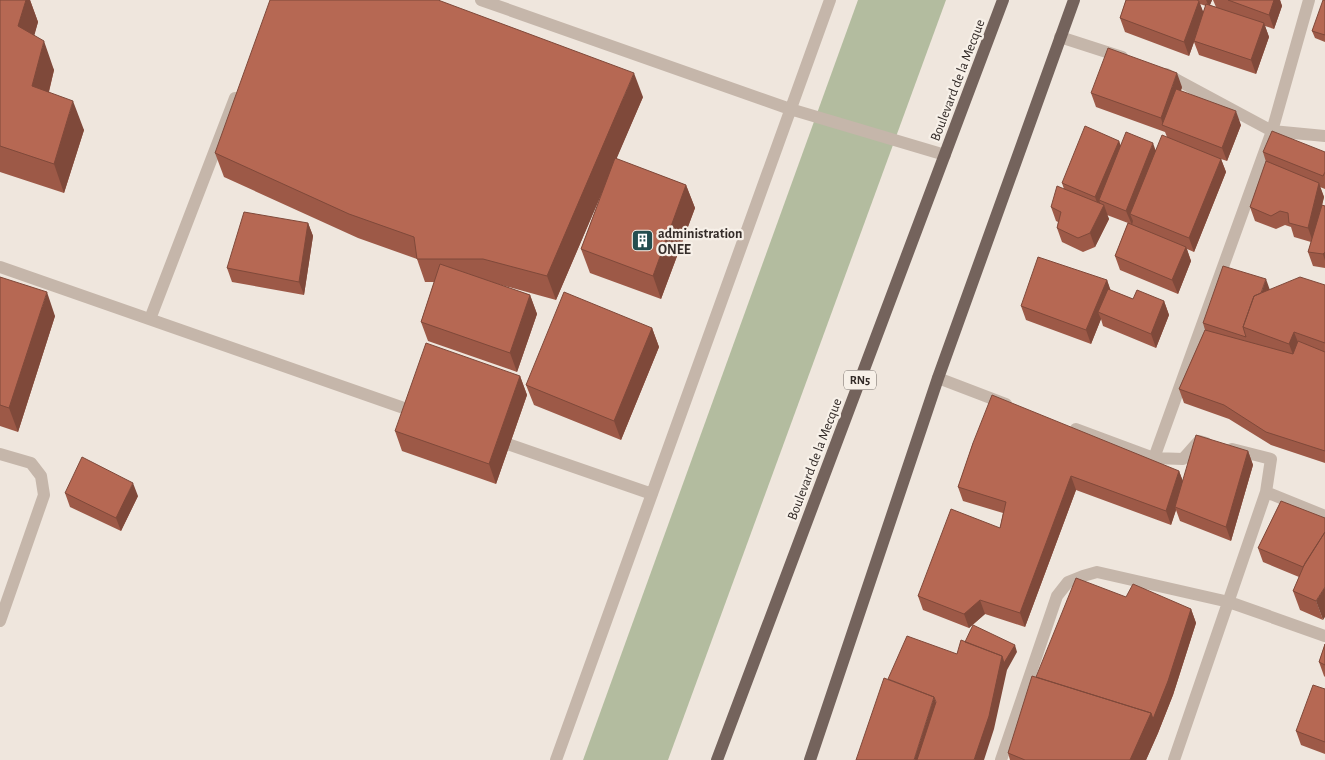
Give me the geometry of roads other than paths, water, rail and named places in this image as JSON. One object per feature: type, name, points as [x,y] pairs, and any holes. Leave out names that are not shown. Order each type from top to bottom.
[{"type":"main road","name":"Boulevard de la Mecque","points":[[717,760],[1003,0]]},
{"type":"main road","points":[[810,760],[938,378],[1074,0]]},
{"type":"street","points":[[480,0],[790,109],[945,155]]},
{"type":"street","points":[[556,760],[830,0]]},
{"type":"street","points":[[1154,458],[1225,276],[1272,132],[1309,0]]},
{"type":"street","points":[[1060,37],[1136,61]]},
{"type":"street","points":[[1154,67],[1272,132],[1325,136]]},
{"type":"street","points":[[150,320],[238,91]]},
{"type":"street","points":[[0,268],[429,416]]},
{"type":"street","points":[[938,378],[1019,408]]},
{"type":"street","points":[[1064,425],[1154,458],[1183,459],[1199,441],[1272,458],[1266,492],[1174,760]]},
{"type":"street","points":[[484,436],[652,494]]},
{"type":"street","points":[[0,454],[31,463],[41,476],[44,496],[0,621]]},
{"type":"street","points":[[1266,492],[1325,516]]},
{"type":"street","points":[[1001,760],[1057,596],[1068,582],[1098,572],[1229,602],[1325,636]]},
{"type":"place","name":"administration ONEE","points":[[642,241]]}]
